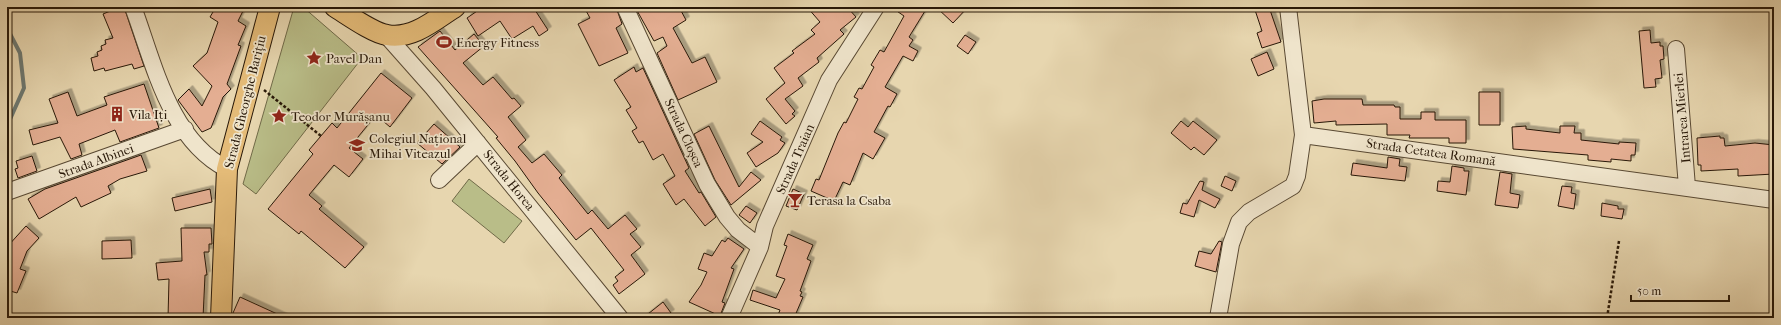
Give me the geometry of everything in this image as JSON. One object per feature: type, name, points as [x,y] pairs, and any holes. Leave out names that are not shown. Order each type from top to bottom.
[{"type":"main road","name":"Strada Gheorghe Barițiu","points":[[221,318],[228,169],[270,7]]},
{"type":"main road","name":"Strada Horea","points":[[335,7],[386,35]]},
{"type":"main road","points":[[386,35],[398,36],[422,28],[455,7]]},
{"type":"street","points":[[133,7],[172,112],[204,154],[216,163],[228,169]]},
{"type":"street","name":"Strada Cloșca","points":[[625,7],[707,184],[727,217],[738,230],[760,247]]},
{"type":"street","name":"Strada Traian","points":[[729,318],[760,247],[765,226],[829,80],[876,7]]},
{"type":"street","points":[[1218,318],[1231,244],[1239,222],[1248,212],[1293,186],[1297,176],[1303,134],[1288,7]]},
{"type":"street","name":"Strada Horea","points":[[386,35],[433,88],[620,318]]},
{"type":"street","name":"Intrarea Mierlei","points":[[1676,49],[1687,187]]},
{"type":"street","name":"Strada Albinei","points":[[7,192],[185,129]]},
{"type":"street","name":"Strada Cetatea Romană","points":[[1303,134],[1774,200]]},
{"type":"street","points":[[439,180],[478,143]]},
{"type":"path","points":[[251,80],[321,136]]},
{"type":"path","points":[[1607,318],[1619,241]]},
{"type":"green space","points":[[294,7],[303,7],[362,58],[256,194],[243,184]]},
{"type":"green space","points":[[469,179],[522,221],[504,243],[452,201]]},
{"type":"building","points":[[120,7],[124,7],[144,66],[134,69],[132,64],[105,71],[104,68],[94,71],[91,58],[98,56],[97,52],[102,50],[101,46],[106,44],[105,40],[113,38],[103,14]]},
{"type":"building","points":[[216,7],[245,7],[238,21],[246,26],[238,45],[241,46],[227,84],[231,89],[223,97],[211,128],[202,132],[178,100],[189,89],[202,106],[212,86],[193,66],[207,53],[218,22],[210,17]]},
{"type":"building","points":[[483,7],[533,7],[548,30],[539,36],[533,26],[512,39],[500,21],[478,36],[467,18]]},
{"type":"building","points":[[584,7],[616,7],[622,24],[616,28],[628,53],[599,66],[578,24],[590,18]]},
{"type":"building","points":[[635,7],[679,7],[686,20],[673,28],[692,63],[705,57],[717,82],[678,100],[657,53],[667,46],[663,37],[654,41]]},
{"type":"building","points":[[807,7],[847,7],[856,17],[840,30],[844,34],[817,58],[819,62],[798,78],[803,86],[785,99],[795,111],[792,114],[795,116],[786,124],[766,99],[785,83],[774,68],[794,53],[792,51],[815,34],[811,30],[820,22]]},
{"type":"building","points":[[891,7],[919,7],[925,11],[909,37],[913,40],[909,46],[918,51],[913,61],[903,56],[885,87],[897,94],[890,107],[888,106],[874,132],[885,138],[873,159],[863,153],[850,185],[843,182],[834,201],[811,191],[816,179],[819,180],[838,133],[844,122],[846,123],[858,99],[854,97],[859,88],[862,89],[874,67],[871,65],[880,50],[884,52],[904,16]]},
{"type":"building","points":[[936,7],[968,7],[953,23]]},
{"type":"building","points":[[1254,7],[1269,7],[1281,42],[1262,48],[1257,33],[1262,31]]},
{"type":"building","points":[[1650,30],[1651,43],[1660,42],[1660,46],[1663,46],[1664,59],[1660,60],[1662,78],[1655,79],[1656,87],[1644,88],[1639,31]]},
{"type":"building","points":[[440,31],[455,50],[474,34],[484,46],[463,63],[483,85],[493,77],[512,99],[514,98],[521,106],[508,117],[526,140],[518,147],[532,163],[544,154],[562,175],[559,178],[588,214],[592,210],[608,229],[625,215],[637,229],[630,234],[641,247],[631,255],[645,274],[619,294],[613,285],[618,281],[615,277],[624,270],[591,228],[576,240],[496,138],[498,137],[418,47]]},
{"type":"building","points":[[965,35],[976,42],[968,54],[957,46]]},
{"type":"building","points":[[1267,52],[1274,69],[1258,76],[1251,59]]},
{"type":"building","points":[[634,67],[636,72],[643,68],[689,168],[685,171],[699,193],[701,192],[716,217],[705,226],[684,199],[676,205],[663,184],[675,176],[663,154],[653,160],[643,141],[639,143],[632,131],[637,128],[626,110],[631,107],[614,80]]},
{"type":"building","points":[[381,73],[412,98],[390,127],[376,115],[349,148],[363,159],[349,177],[334,165],[309,195],[322,206],[319,209],[364,247],[345,268],[301,231],[299,234],[268,209],[313,154],[309,150],[332,123],[337,128]]},
{"type":"building","points":[[144,84],[159,128],[120,142],[115,130],[79,144],[82,155],[71,159],[60,137],[33,145],[29,130],[58,123],[49,99],[68,92],[77,116],[107,105],[104,97]]},
{"type":"building","points":[[1479,92],[1500,92],[1500,125],[1479,125]]},
{"type":"building","points":[[1324,99],[1362,99],[1363,105],[1394,105],[1395,107],[1400,107],[1400,119],[1421,119],[1421,112],[1435,112],[1435,120],[1466,120],[1466,143],[1449,143],[1449,138],[1409,138],[1410,135],[1387,135],[1387,124],[1336,125],[1336,121],[1314,123],[1312,101]]},
{"type":"building","points":[[760,121],[782,137],[780,140],[785,143],[778,153],[756,167],[747,153],[763,142],[751,134]]},
{"type":"building","points":[[1181,121],[1188,127],[1193,121],[1217,140],[1204,155],[1194,147],[1191,150],[1171,133]]},
{"type":"building","points":[[434,124],[460,147],[442,164],[417,143]]},
{"type":"building","points":[[709,126],[739,187],[751,172],[761,180],[731,205],[715,180],[694,134]]},
{"type":"building","points":[[1526,126],[1526,129],[1560,133],[1560,126],[1575,126],[1574,133],[1581,133],[1581,140],[1619,144],[1619,142],[1636,143],[1635,155],[1631,155],[1631,161],[1611,159],[1611,162],[1588,160],[1588,155],[1513,149],[1512,127]]},
{"type":"building","points":[[1720,136],[1720,138],[1724,138],[1725,146],[1755,143],[1774,145],[1774,174],[1738,176],[1738,169],[1701,171],[1701,165],[1698,165],[1697,138]]},
{"type":"building","points":[[141,155],[147,171],[120,179],[108,186],[111,193],[81,207],[76,197],[39,219],[28,199],[45,189]]},
{"type":"building","points":[[32,156],[37,171],[18,178],[15,169],[18,168],[16,161]]},
{"type":"building","points":[[1388,157],[1400,159],[1399,166],[1407,167],[1405,181],[1351,175],[1353,163],[1387,168]]},
{"type":"building","points":[[1452,166],[1464,168],[1464,171],[1469,171],[1466,195],[1437,191],[1438,181],[1450,182]]},
{"type":"building","points":[[1500,172],[1512,174],[1510,193],[1520,195],[1518,208],[1495,205]]},
{"type":"building","points":[[1225,176],[1236,181],[1232,191],[1221,186]]},
{"type":"building","points":[[1200,181],[1204,182],[1202,190],[1220,199],[1215,208],[1199,200],[1194,217],[1180,213],[1183,203],[1187,204]]},
{"type":"building","points":[[1562,186],[1572,187],[1571,193],[1576,194],[1574,209],[1558,206]]},
{"type":"building","points":[[210,189],[212,202],[175,211],[172,198]]},
{"type":"building","name":"Terasa la Csaba","points":[[793,189],[804,194],[797,210],[786,206]]},
{"type":"building","points":[[1602,203],[1618,206],[1618,209],[1624,209],[1622,219],[1601,216]]},
{"type":"building","points":[[746,206],[757,213],[750,223],[739,215]]},
{"type":"building","points":[[26,226],[39,238],[27,251],[20,269],[26,271],[17,293],[7,290],[7,247]]},
{"type":"building","points":[[181,228],[211,228],[212,244],[209,244],[209,252],[204,252],[207,275],[205,275],[203,318],[168,318],[169,279],[158,280],[156,263],[182,261]]},
{"type":"building","points":[[788,234],[813,245],[807,259],[811,261],[800,291],[802,292],[800,296],[803,297],[794,318],[785,318],[778,315],[780,310],[750,300],[753,290],[776,298],[785,279],[776,276],[787,246],[784,245]]},
{"type":"building","points":[[728,238],[744,249],[731,268],[734,269],[722,302],[725,303],[720,316],[689,302],[701,285],[707,272],[698,269],[704,253],[712,256],[722,240],[725,242]]},
{"type":"building","points":[[131,240],[132,258],[102,259],[102,241]]},
{"type":"building","points":[[1219,241],[1222,242],[1216,272],[1195,266],[1199,251],[1211,254]]},
{"type":"building","points":[[240,297],[286,318],[245,318],[233,313]]},
{"type":"building","points":[[663,302],[671,313],[664,318],[643,318]]},
{"type":"waterway","points":[[7,28],[20,53],[24,88],[7,126]]},
{"type":"place","name":"Energy Fitness","points":[[444,42]]},
{"type":"place","name":"Pavel Dan","points":[[314,58]]},
{"type":"place","name":"Vila Iți","points":[[117,114]]},
{"type":"place","name":"Teodor Murășanu","points":[[279,116]]},
{"type":"place","name":"Colegiul Național Mihai Viteazul","points":[[357,145]]},
{"type":"place","name":"Terasa la Csaba","points":[[795,200]]}]
